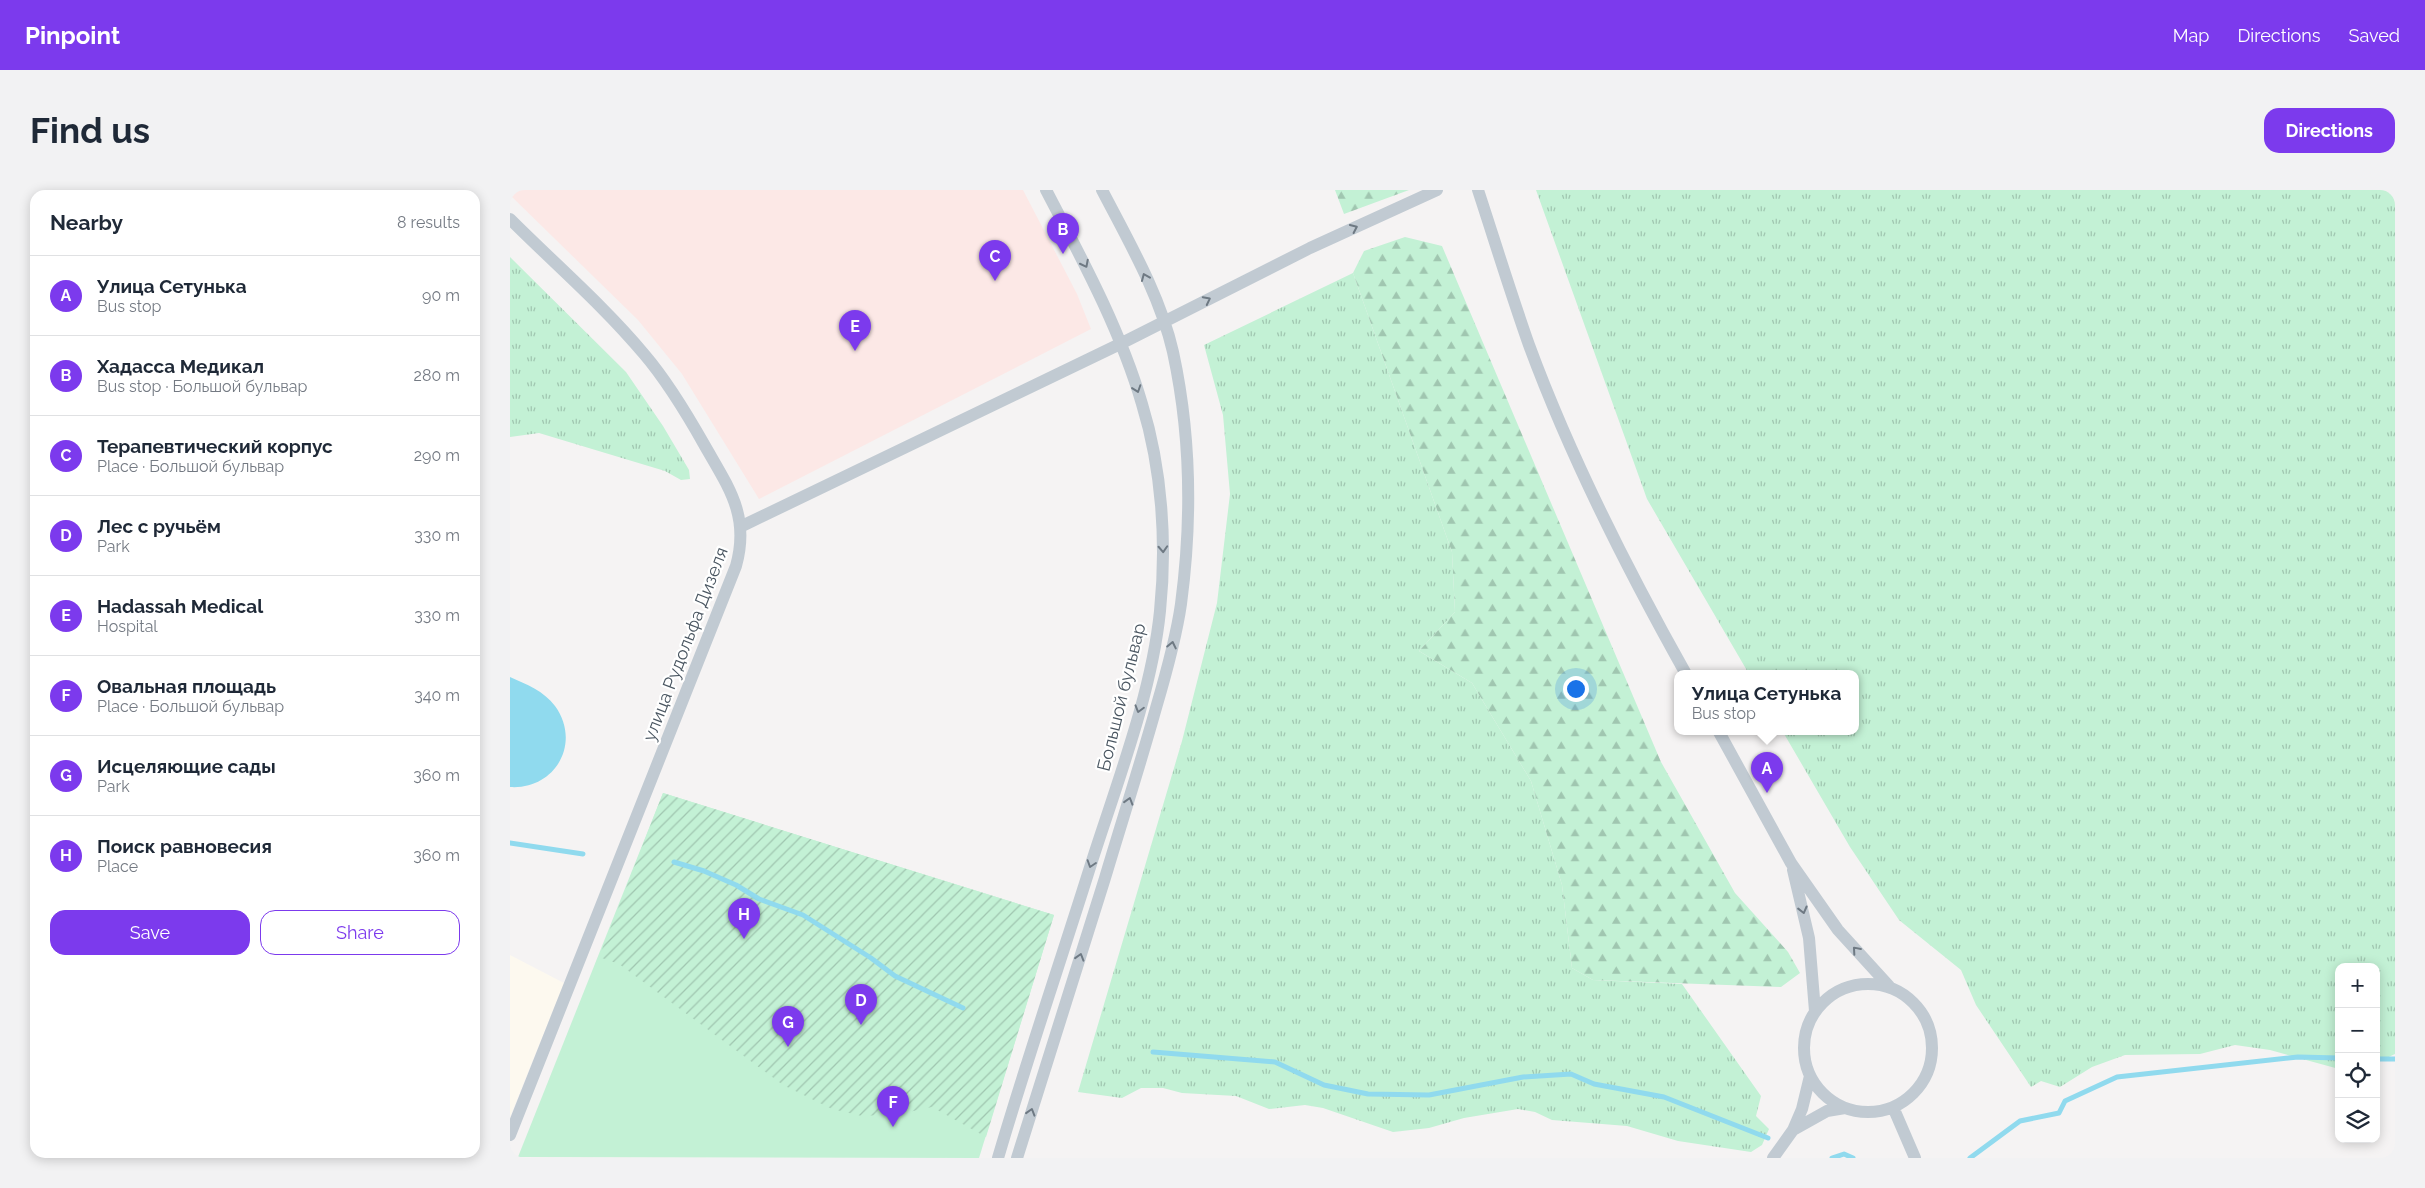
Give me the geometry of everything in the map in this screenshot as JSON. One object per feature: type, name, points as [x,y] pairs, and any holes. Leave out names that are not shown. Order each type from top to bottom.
[{"type":"street","name":"Большой бульвар","points":[[998,1158],[1126,755],[1150,669],[1160,612],[1163,557],[1160,505],[1142,404],[1120,344],[1090,275],[1046,190]]},
{"type":"street","name":"Большой бульвар","points":[[1016,1158],[1142,758],[1168,667],[1181,606],[1188,498],[1187,446],[1180,388],[1164,322],[1135,252],[1102,190]]},
{"type":"street","points":[[742,526],[1120,344],[1310,248],[1438,190]]},
{"type":"street","points":[[1478,190],[1530,346],[1562,428],[1600,510],[1684,670]]},
{"type":"street","name":"улица Рудольфа Дизеля","points":[[510,219],[611,318],[645,355],[678,399],[722,477],[739,513],[742,526],[741,548],[736,566],[510,1135]]},
{"type":"street","points":[[1721,735],[1791,863],[1838,930],[1889,986]]},
{"type":"street","points":[[1791,863],[1809,938],[1815,1011]]},
{"type":"street","points":[[1869,983],[1889,986],[1906,995],[1920,1009],[1929,1026],[1933,1045],[1931,1065],[1923,1083],[1910,1097],[1893,1108],[1877,1112],[1861,1112],[1846,1108],[1831,1101],[1819,1090],[1810,1076],[1804,1048],[1806,1029],[1815,1011],[1829,996],[1848,986],[1869,983]]},
{"type":"street","points":[[1772,1158],[1793,1130],[1802,1109],[1810,1076]]},
{"type":"street","points":[[1793,1130],[1826,1111],[1846,1108]]},
{"type":"street","points":[[1893,1108],[1915,1158]]},
{"type":"shaded area","points":[[510,190],[1023,190],[1077,294],[1091,329],[759,499],[682,374],[638,320],[510,195]]},
{"type":"shaded area","points":[[510,955],[564,983],[510,1117]]},
{"type":"green space","points":[[1335,190],[1409,190],[1344,214]]},
{"type":"green space","points":[[1536,190],[2395,190],[2395,1054],[2380,1061],[2380,963],[2335,963],[2335,1068],[2270,1050],[2235,1045],[2200,1054],[2125,1055],[2092,1067],[2060,1087],[2041,1081],[2031,1087],[1976,1005],[1961,970],[1899,920],[1850,847],[1785,735],[1859,735],[1859,670],[1747,670],[1647,499]]},
{"type":"green space","points":[[1405,237],[1442,246],[1661,762],[1735,893],[1788,952],[1800,973],[1781,987],[1593,980],[1572,968],[1562,885],[1531,781],[1472,683],[1419,651],[1455,612],[1452,552],[1353,273],[1364,251]]},
{"type":"green space","points":[[510,257],[626,372],[663,426],[689,470],[690,479],[681,480],[665,471],[539,433],[510,437]]},
{"type":"green space","points":[[1353,273],[1452,552],[1455,612],[1419,651],[1472,683],[1531,781],[1562,885],[1572,968],[1593,980],[1682,984],[1761,1096],[1756,1116],[1769,1129],[1762,1145],[1751,1152],[1678,1141],[1627,1126],[1552,1120],[1535,1112],[1518,1109],[1464,1118],[1429,1128],[1393,1132],[1323,1108],[1305,1105],[1269,1109],[1236,1096],[1182,1093],[1163,1088],[1141,1088],[1122,1098],[1078,1092],[1182,741],[1217,603],[1230,494],[1223,415],[1204,345]]},
{"type":"green space","points":[[663,793],[1054,915],[979,1158],[518,1157]]},
{"type":"green space","points":[[663,793],[1054,915],[986,1137],[932,1107],[899,1114],[862,1116],[832,1109],[783,1085],[619,964],[599,957]]},
{"type":"water","points":[[510,677],[534,688],[551,701],[563,720],[566,735],[560,762],[540,781],[526,786],[510,787]]},
{"type":"waterway","points":[[510,843],[583,854]]},
{"type":"waterway","points":[[674,862],[704,871],[736,885],[759,899],[803,915],[871,958],[895,976],[963,1008]]},
{"type":"waterway","points":[[1153,1052],[1275,1062],[1324,1085],[1368,1094],[1429,1095],[1523,1077],[1571,1074],[1594,1084],[1664,1097],[1768,1138]]},
{"type":"waterway","points":[[1970,1158],[2020,1121],[2059,1113],[2065,1101],[2117,1077],[2298,1057],[2335,1058]]},
{"type":"waterway","points":[[2380,1059],[2395,1059]]},
{"type":"waterway","points":[[1832,1158],[1844,1154],[1853,1158]]},
{"type":"place","name":"Хадасса Медикал","points":[[1063,254]]},
{"type":"place","name":"Терапевтический корпус","points":[[995,281]]},
{"type":"place","name":"Hadassah Medical","points":[[855,351]]},
{"type":"place","name":"Улица Сетунька","points":[[1767,793]]},
{"type":"place","name":"Поиск равновесия","points":[[744,939]]},
{"type":"place","name":"Лес с ручьём","points":[[861,1025]]},
{"type":"place","name":"Исцеляющие сады","points":[[788,1047]]},
{"type":"place","name":"Овальная площадь","points":[[893,1127]]}]
